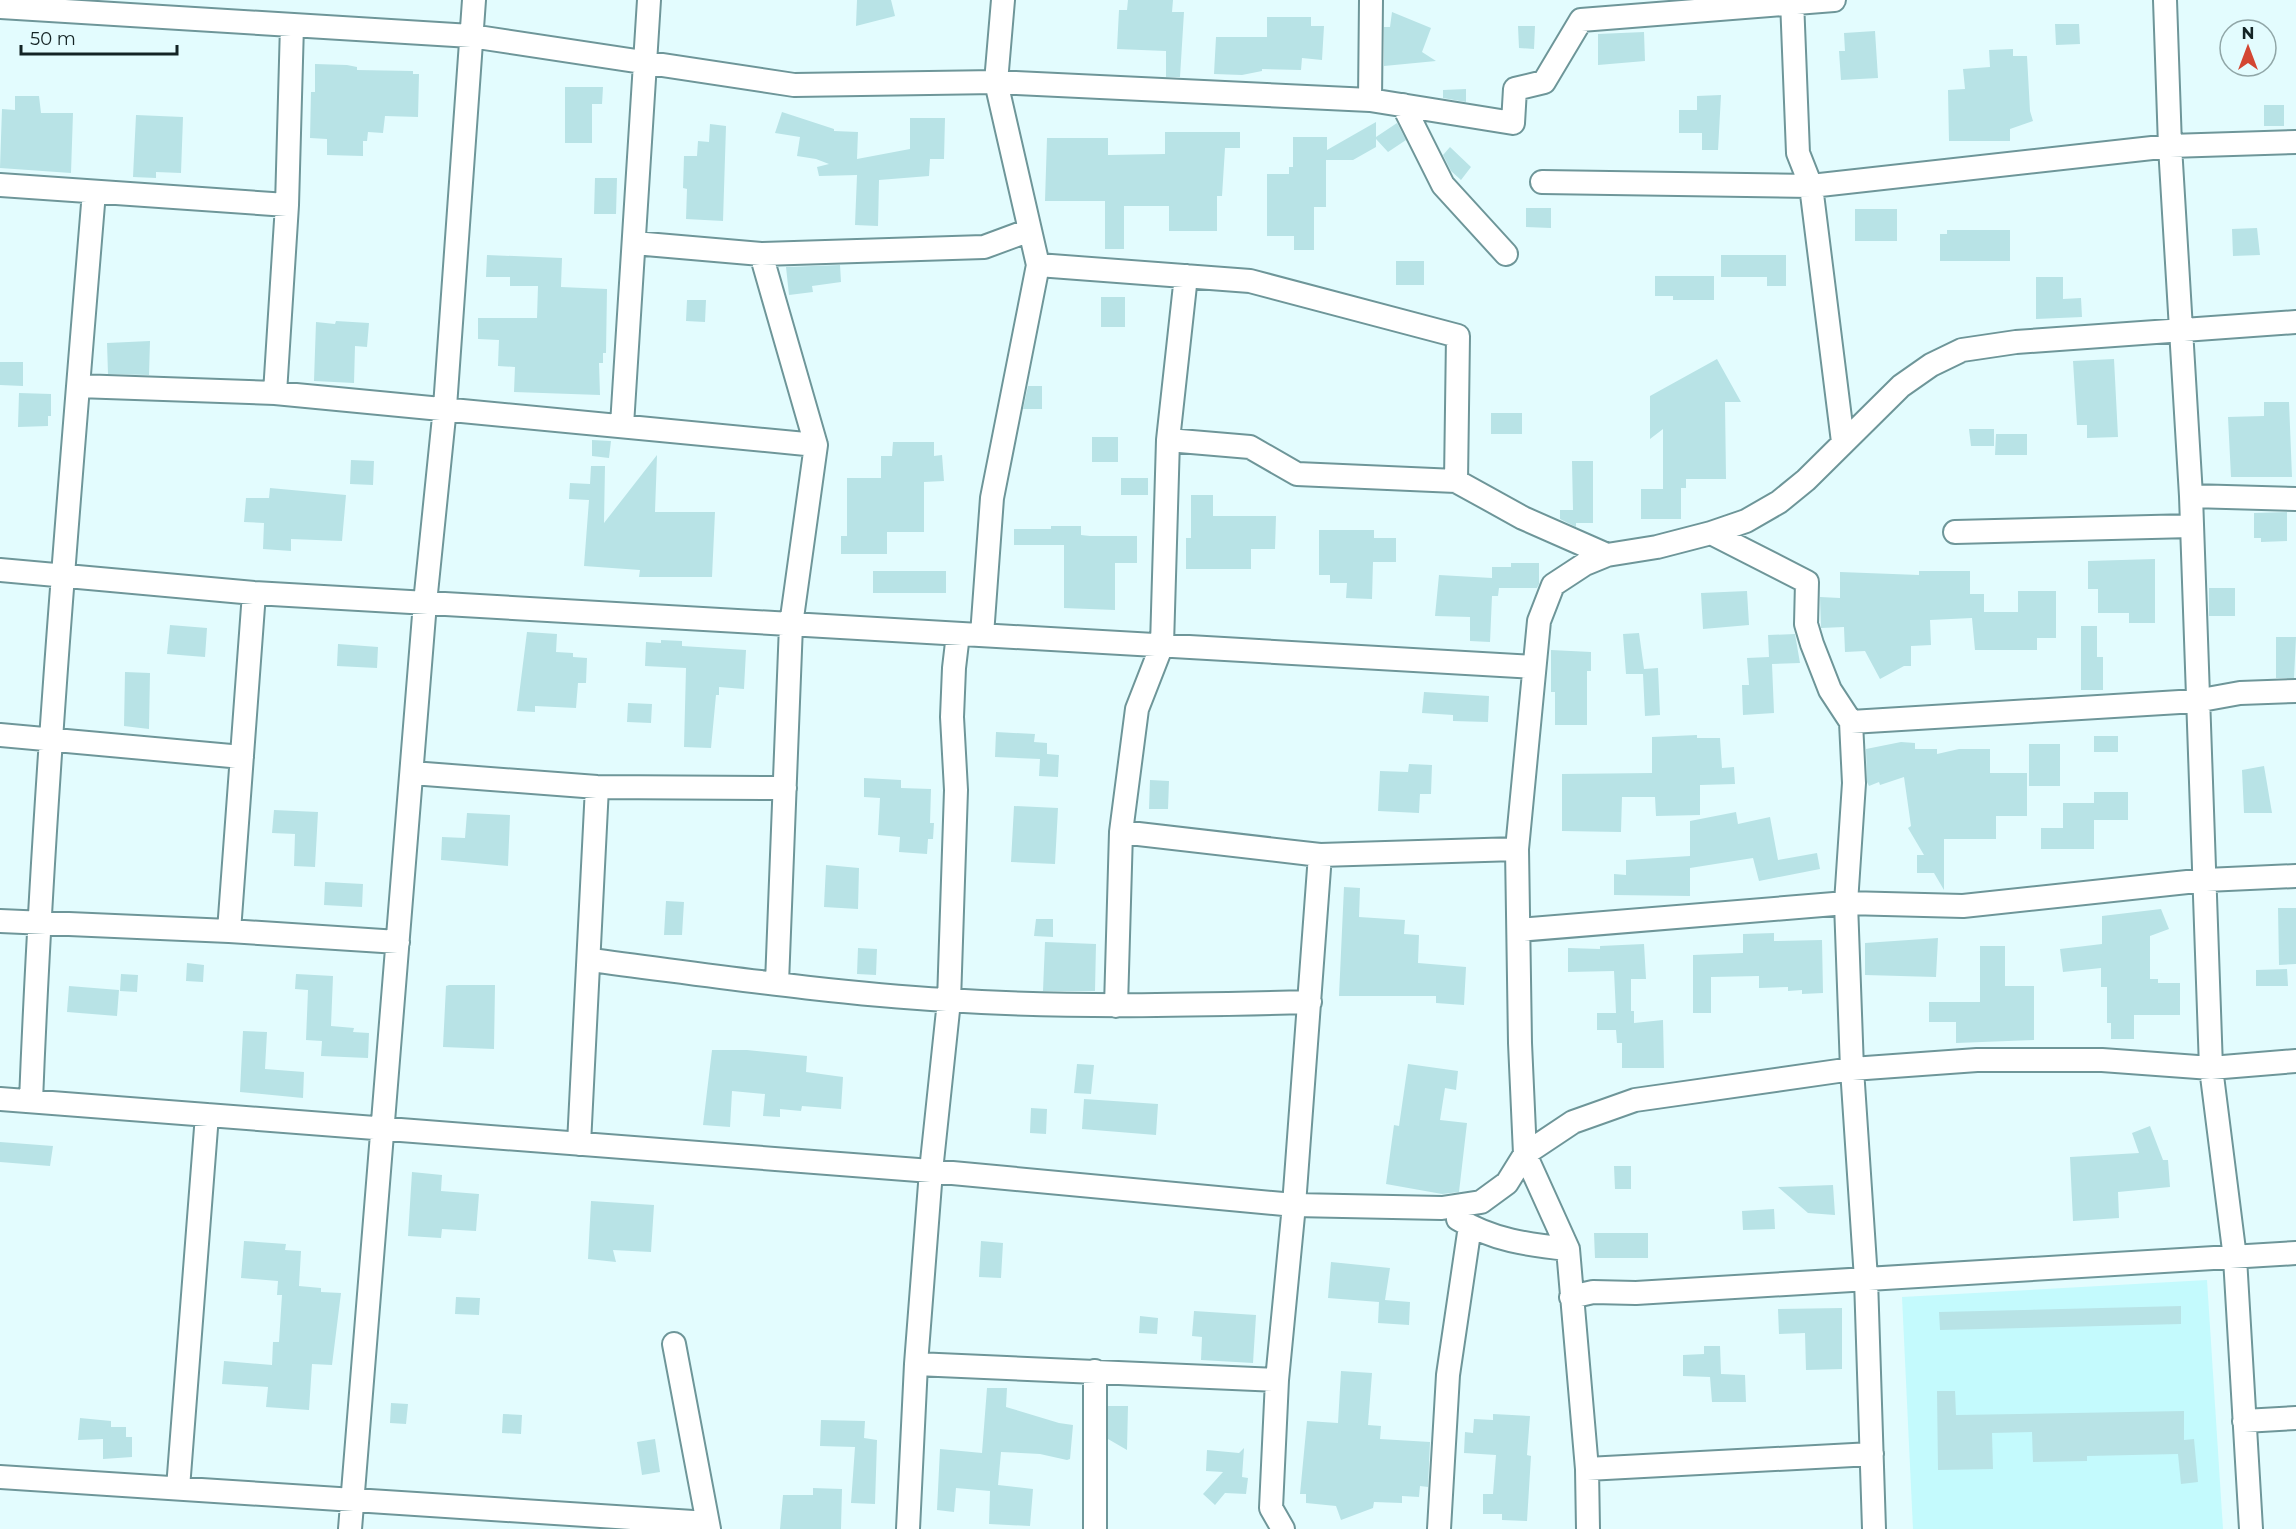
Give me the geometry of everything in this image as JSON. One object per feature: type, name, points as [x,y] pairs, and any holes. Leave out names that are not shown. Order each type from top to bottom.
[{"type":"street","points":[[350,1529],[425,603],[445,408],[474,0]]},
{"type":"street","points":[[622,425],[649,0]]},
{"type":"street","points":[[982,635],[992,498],[1038,265],[996,82],[1003,0]]},
{"type":"street","points":[[1370,100],[1371,0]]},
{"type":"street","points":[[0,8],[98,7],[292,25],[471,36],[794,85],[996,82],[1370,100],[1514,123],[1515,89],[1544,82],[1581,20],[1792,1],[1834,0]]},
{"type":"street","points":[[2165,0],[2170,146],[2191,496],[2196,700],[2206,880],[2211,1068],[2235,1258],[2251,1529]]},
{"type":"street","points":[[1792,1],[1798,153],[1811,186],[1843,442]]},
{"type":"street","points":[[275,393],[287,205],[292,25]]},
{"type":"street","points":[[1403,105],[1443,185],[1506,254]]},
{"type":"street","points":[[1542,182],[1811,186],[2170,146],[2296,142]]},
{"type":"street","points":[[0,185],[287,205]]},
{"type":"street","points":[[31,1101],[38,923],[61,576],[94,192]]},
{"type":"street","points":[[634,243],[761,254],[984,247],[1030,230]]},
{"type":"street","points":[[761,254],[816,445],[791,625],[777,983]]},
{"type":"street","points":[[1038,265],[1250,280],[1458,336],[1455,481]]},
{"type":"street","points":[[1116,1006],[1121,832],[1137,709],[1162,645],[1168,440],[1186,276]]},
{"type":"street","points":[[1588,1529],[1587,1469],[1568,1249],[1525,1154],[1518,849],[1539,621],[1553,585],[1575,570],[1607,555],[1657,547],[1746,521],[1779,502],[1806,480],[1902,386],[1931,365],[1962,350],[2016,342],[2296,322]]},
{"type":"street","points":[[78,386],[275,393],[816,445]]},
{"type":"street","points":[[1168,440],[1250,447],[1297,474],[1455,481],[1522,518],[1607,555]]},
{"type":"street","points":[[2191,496],[2296,499]]},
{"type":"street","points":[[1955,532],[2191,526]]},
{"type":"street","points":[[1711,533],[1807,582],[1806,624],[1812,644],[1830,690],[1851,722],[1854,783],[1846,903],[1852,1069],[1866,1279],[1874,1529]]},
{"type":"street","points":[[0,570],[254,593],[1534,667]]},
{"type":"street","points":[[229,931],[254,593]]},
{"type":"street","points":[[908,1529],[916,1364],[931,1172],[949,1000],[956,790],[952,717],[958,634]]},
{"type":"street","points":[[1851,722],[2196,700],[2240,693],[2296,691]]},
{"type":"street","points":[[0,735],[242,757]]},
{"type":"street","points":[[412,772],[597,787],[785,788]]},
{"type":"street","points":[[579,1144],[597,787]]},
{"type":"street","points":[[1121,832],[1320,855],[1518,849]]},
{"type":"street","points":[[1283,1529],[1271,1508],[1277,1380],[1294,1205],[1320,855]]},
{"type":"street","points":[[1519,930],[1846,903],[1964,906],[2206,880],[2296,876]]},
{"type":"street","points":[[0,921],[229,931],[398,942]]},
{"type":"street","points":[[590,960],[850,993],[949,1000],[1116,1006],[1310,1002]]},
{"type":"street","points":[[0,1099],[931,1172],[1294,1205],[1442,1208],[1481,1202],[1507,1183],[1525,1154],[1573,1122],[1635,1101],[1852,1069],[1977,1060],[2102,1060],[2211,1068],[2296,1061]]},
{"type":"street","points":[[178,1488],[207,1115]]},
{"type":"street","points":[[1442,1208],[1470,1226],[1513,1242],[1568,1249]]},
{"type":"street","points":[[1439,1529],[1448,1375],[1470,1226]]},
{"type":"street","points":[[1571,1297],[1593,1292],[1636,1293],[2235,1258],[2296,1252]]},
{"type":"street","points":[[0,1477],[693,1522],[708,1525],[674,1344]]},
{"type":"street","points":[[916,1364],[1277,1380]]},
{"type":"street","points":[[1095,1371],[1095,1529]]},
{"type":"street","points":[[2244,1420],[2296,1418]]},
{"type":"street","points":[[1587,1469],[1872,1454]]},
{"type":"shaded area","points":[[2207,1280],[2223,1529],[1913,1529],[1902,1297]]},
{"type":"building","points":[[857,0],[891,0],[895,16],[856,26]]},
{"type":"building","points":[[1128,0],[1173,0],[1172,12],[1184,12],[1180,77],[1166,77],[1166,51],[1117,49],[1119,10],[1127,10]]},
{"type":"building","points":[[1392,12],[1431,28],[1422,52],[1436,61],[1384,66],[1384,27],[1390,27]]},
{"type":"building","points":[[1267,17],[1311,17],[1311,26],[1324,26],[1322,60],[1302,58],[1301,70],[1262,69],[1262,71],[1242,75],[1214,74],[1216,37],[1267,37]]},
{"type":"building","points":[[2055,24],[2079,24],[2080,44],[2056,45]]},
{"type":"building","points":[[1518,26],[1535,26],[1534,49],[1519,48]]},
{"type":"building","points":[[1875,31],[1878,78],[1841,80],[1839,51],[1845,51],[1844,33]]},
{"type":"building","points":[[1644,32],[1645,61],[1598,65],[1598,34]]},
{"type":"building","points":[[2013,49],[2013,56],[2027,56],[2030,111],[2033,121],[2010,129],[2010,141],[1949,141],[1948,90],[1965,89],[1963,69],[1990,67],[1989,50]]},
{"type":"building","points":[[315,64],[347,65],[357,67],[357,70],[413,71],[413,74],[419,74],[418,117],[385,116],[383,133],[368,132],[367,141],[363,141],[363,156],[327,155],[327,139],[310,138],[311,92],[315,92]]},
{"type":"building","points":[[565,87],[603,87],[602,104],[592,104],[592,143],[565,143]]},
{"type":"building","points":[[1466,89],[1466,102],[1443,98],[1443,90]]},
{"type":"building","points":[[1721,95],[1718,150],[1702,150],[1702,133],[1679,133],[1679,110],[1697,110],[1697,96]]},
{"type":"building","points":[[15,96],[39,96],[41,113],[73,113],[71,173],[0,168],[2,109],[15,110]]},
{"type":"building","points":[[2264,105],[2284,105],[2284,126],[2264,126]]},
{"type":"building","points":[[782,112],[834,129],[834,131],[858,132],[857,159],[910,149],[910,118],[945,118],[944,159],[930,159],[929,176],[879,180],[878,226],[855,225],[857,175],[819,176],[817,167],[829,164],[797,156],[800,137],[775,133]]},
{"type":"building","points":[[136,115],[183,117],[181,173],[156,172],[156,178],[133,177]]},
{"type":"building","points":[[1376,122],[1376,137],[1397,123],[1406,140],[1388,152],[1376,139],[1376,147],[1353,160],[1326,160],[1326,207],[1314,207],[1314,250],[1294,250],[1294,236],[1267,236],[1267,174],[1289,174],[1289,167],[1293,167],[1293,137],[1327,137],[1327,150]]},
{"type":"building","points":[[710,124],[726,126],[723,221],[686,219],[687,189],[683,188],[684,156],[697,156],[698,141],[709,142]]},
{"type":"building","points":[[1165,132],[1240,132],[1240,148],[1225,148],[1222,196],[1217,196],[1217,231],[1169,231],[1169,206],[1124,206],[1124,249],[1105,249],[1105,201],[1045,201],[1047,138],[1108,138],[1108,155],[1165,154]]},
{"type":"building","points":[[1450,147],[1471,167],[1461,180],[1451,171],[1443,155]]},
{"type":"building","points":[[595,178],[617,178],[616,214],[594,214]]},
{"type":"building","points":[[1526,208],[1551,208],[1551,228],[1526,227]]},
{"type":"building","points":[[1855,209],[1897,209],[1897,241],[1855,241]]},
{"type":"building","points":[[2257,228],[2260,255],[2233,256],[2232,229]]},
{"type":"building","points":[[1947,230],[2010,230],[2010,261],[1940,261],[1940,234],[1947,234]]},
{"type":"building","points":[[487,255],[562,258],[561,287],[607,289],[606,353],[603,353],[603,363],[599,363],[600,395],[514,392],[515,367],[498,366],[499,340],[478,339],[478,318],[537,318],[538,286],[510,286],[510,277],[486,277]]},
{"type":"building","points":[[1721,255],[1786,255],[1786,286],[1767,286],[1767,277],[1721,277]]},
{"type":"building","points":[[1396,261],[1424,261],[1424,285],[1396,285]]},
{"type":"building","points":[[840,265],[841,282],[812,286],[813,292],[789,295],[786,267]]},
{"type":"building","points":[[1655,276],[1714,276],[1714,300],[1673,300],[1673,296],[1655,296]]},
{"type":"building","points":[[2036,277],[2063,277],[2063,299],[2081,298],[2082,317],[2036,319]]},
{"type":"building","points":[[1101,297],[1125,297],[1125,327],[1101,327]]},
{"type":"building","points":[[687,300],[706,300],[705,322],[686,321]]},
{"type":"building","points":[[336,321],[369,323],[367,347],[355,346],[354,383],[314,381],[316,322],[335,324]]},
{"type":"building","points":[[150,341],[149,375],[108,374],[107,343]]},
{"type":"building","points":[[1717,359],[1741,402],[1725,402],[1726,479],[1686,479],[1686,488],[1681,488],[1681,519],[1641,519],[1641,489],[1663,489],[1663,429],[1650,439],[1650,396]]},
{"type":"building","points":[[2114,359],[2118,437],[2087,438],[2087,425],[2077,425],[2073,361]]},
{"type":"building","points":[[0,362],[23,362],[23,386],[0,385]]},
{"type":"building","points":[[1028,386],[1042,386],[1042,409],[1023,409]]},
{"type":"building","points":[[19,393],[51,394],[51,416],[48,416],[48,426],[18,427]]},
{"type":"building","points":[[2264,402],[2289,402],[2292,477],[2231,477],[2228,417],[2264,416]]},
{"type":"building","points":[[1491,413],[1522,413],[1522,434],[1491,434]]},
{"type":"building","points":[[1969,429],[1994,429],[1994,446],[1971,446]]},
{"type":"building","points":[[1996,434],[2027,434],[2027,455],[1995,455]]},
{"type":"building","points":[[1092,437],[1118,437],[1118,462],[1092,462]]},
{"type":"building","points":[[592,440],[611,441],[609,458],[592,456]]},
{"type":"building","points":[[893,442],[934,442],[934,456],[942,455],[944,481],[924,482],[924,532],[887,532],[887,554],[841,554],[841,536],[847,536],[847,478],[881,478],[881,456],[892,456]]},
{"type":"building","points":[[657,455],[655,512],[715,512],[712,577],[639,577],[640,570],[584,566],[589,500],[569,499],[570,483],[590,484],[591,466],[605,466],[604,523]]},
{"type":"building","points":[[351,460],[374,461],[373,485],[350,484]]},
{"type":"building","points":[[1572,461],[1593,461],[1593,523],[1576,523],[1576,527],[1560,519],[1560,510],[1573,510]]},
{"type":"building","points":[[1121,478],[1148,478],[1148,495],[1121,495]]},
{"type":"building","points":[[270,488],[346,495],[342,541],[291,539],[291,551],[263,549],[264,523],[244,522],[246,498],[269,498]]},
{"type":"building","points":[[1191,495],[1213,495],[1213,516],[1276,516],[1275,549],[1251,549],[1251,569],[1186,569],[1186,538],[1191,538]]},
{"type":"building","points":[[2287,512],[2287,541],[2261,542],[2261,538],[2254,538],[2254,513]]},
{"type":"building","points":[[1051,526],[1081,526],[1081,535],[1137,536],[1137,563],[1115,563],[1115,610],[1064,608],[1064,545],[1014,545],[1014,529],[1051,529]]},
{"type":"building","points":[[1319,530],[1374,530],[1374,538],[1396,538],[1396,562],[1373,562],[1372,599],[1346,598],[1347,583],[1330,583],[1330,575],[1319,575]]},
{"type":"building","points":[[2155,559],[2155,623],[2129,623],[2129,613],[2098,613],[2098,589],[2088,589],[2088,561]]},
{"type":"building","points":[[1511,563],[1539,563],[1539,584],[1537,588],[1499,588],[1498,596],[1492,596],[1490,642],[1470,641],[1470,617],[1435,616],[1439,575],[1492,578],[1492,567],[1511,567]]},
{"type":"building","points":[[873,571],[946,571],[946,593],[873,593]]},
{"type":"building","points":[[1919,571],[1970,571],[1970,594],[1984,594],[1984,612],[2018,612],[2018,591],[2056,591],[2056,638],[2037,638],[2037,650],[1975,650],[1972,618],[1930,620],[1931,645],[1911,646],[1911,666],[1904,666],[1880,679],[1865,651],[1845,652],[1844,627],[1821,628],[1820,597],[1840,598],[1840,572],[1919,575]]},
{"type":"building","points":[[2209,588],[2235,588],[2235,616],[2209,616]]},
{"type":"building","points":[[1747,591],[1749,625],[1703,629],[1701,593]]},
{"type":"building","points":[[170,625],[207,628],[205,657],[167,654]]},
{"type":"building","points":[[2081,626],[2097,626],[2097,657],[2103,657],[2103,690],[2081,690]]},
{"type":"building","points":[[527,632],[557,634],[556,652],[573,653],[573,657],[587,658],[586,683],[578,683],[576,708],[535,706],[535,712],[517,711]]},
{"type":"building","points":[[1639,633],[1644,669],[1658,668],[1660,715],[1645,716],[1643,674],[1626,674],[1623,634]]},
{"type":"building","points":[[1795,634],[1800,663],[1772,664],[1774,713],[1743,715],[1742,685],[1749,685],[1747,658],[1769,657],[1768,635]]},
{"type":"building","points":[[2276,637],[2296,637],[2294,678],[2276,678]]},
{"type":"building","points":[[661,640],[682,641],[682,646],[746,650],[744,689],[719,687],[719,695],[716,695],[711,748],[684,747],[686,668],[645,666],[646,642],[661,643]]},
{"type":"building","points":[[338,644],[378,647],[377,668],[337,666]]},
{"type":"building","points":[[1551,650],[1591,652],[1591,671],[1587,671],[1587,725],[1555,725],[1555,692],[1551,692]]},
{"type":"building","points":[[125,672],[150,673],[149,729],[124,726]]},
{"type":"building","points":[[1424,692],[1489,696],[1488,722],[1453,721],[1453,715],[1422,713]]},
{"type":"building","points":[[628,703],[652,704],[651,723],[627,722]]},
{"type":"building","points":[[996,732],[1035,734],[1034,742],[1047,743],[1047,754],[1059,755],[1058,777],[1039,776],[1040,759],[995,757]]},
{"type":"building","points":[[1697,735],[1697,738],[1720,738],[1722,768],[1734,767],[1735,784],[1700,785],[1700,815],[1656,816],[1655,797],[1622,797],[1621,832],[1562,831],[1562,774],[1652,773],[1652,737]]},
{"type":"building","points":[[2094,736],[2118,736],[2118,752],[2094,752]]},
{"type":"building","points":[[1901,742],[1915,743],[1915,749],[1937,749],[1937,754],[1959,749],[1990,749],[1990,773],[2027,773],[2027,816],[1996,816],[1996,839],[1944,839],[1944,890],[1934,873],[1917,873],[1917,855],[1924,855],[1908,828],[1911,826],[1904,777],[1880,785],[1879,782],[1869,786],[1867,782],[1866,749]]},
{"type":"building","points":[[2029,744],[2060,744],[2060,786],[2029,786]]},
{"type":"building","points":[[1409,764],[1432,765],[1431,794],[1420,794],[1419,813],[1378,811],[1380,771],[1408,772]]},
{"type":"building","points":[[2264,766],[2272,813],[2244,813],[2242,770]]},
{"type":"building","points":[[864,778],[901,780],[901,788],[931,789],[930,823],[934,823],[933,839],[928,839],[927,854],[899,852],[900,837],[878,835],[880,798],[864,797]]},
{"type":"building","points":[[1150,780],[1169,781],[1168,809],[1149,809]]},
{"type":"building","points":[[2094,792],[2128,792],[2128,820],[2094,820],[2094,849],[2041,849],[2041,828],[2063,828],[2063,803],[2094,803]]},
{"type":"building","points":[[1014,806],[1058,808],[1055,864],[1011,862]]},
{"type":"building","points":[[274,810],[318,812],[315,867],[294,866],[295,834],[272,833]]},
{"type":"building","points":[[1736,812],[1738,824],[1770,817],[1778,860],[1817,853],[1820,869],[1759,881],[1753,858],[1690,868],[1690,896],[1614,895],[1614,874],[1626,875],[1626,860],[1690,856],[1690,821]]},
{"type":"building","points":[[467,813],[510,815],[508,866],[441,860],[442,837],[465,838]]},
{"type":"building","points":[[826,865],[859,868],[858,909],[824,907]]},
{"type":"building","points":[[325,882],[363,884],[362,907],[324,905]]},
{"type":"building","points":[[1344,887],[1360,888],[1359,917],[1405,920],[1404,934],[1419,935],[1418,963],[1466,967],[1464,1005],[1436,1003],[1436,996],[1339,996]]},
{"type":"building","points":[[666,901],[684,902],[682,935],[664,935]]},
{"type":"building","points":[[2278,908],[2296,908],[2296,964],[2279,965]]},
{"type":"building","points":[[2161,909],[2169,929],[2150,936],[2150,979],[2158,979],[2158,983],[2180,983],[2180,1015],[2134,1015],[2134,1039],[2111,1039],[2111,1023],[2107,1023],[2107,987],[2101,987],[2101,968],[2063,972],[2060,949],[2102,944],[2102,916]]},
{"type":"building","points":[[1036,919],[1053,919],[1053,937],[1034,936]]},
{"type":"building","points":[[1774,933],[1774,941],[1822,940],[1823,993],[1802,994],[1802,990],[1788,991],[1788,987],[1759,988],[1759,976],[1711,977],[1711,1013],[1693,1013],[1693,955],[1743,953],[1743,934]]},
{"type":"building","points":[[1938,938],[1936,977],[1865,975],[1865,943]]},
{"type":"building","points":[[1045,942],[1096,944],[1095,991],[1043,991]]},
{"type":"building","points":[[1644,944],[1646,979],[1631,979],[1631,1011],[1634,1011],[1634,1023],[1663,1020],[1664,1068],[1622,1068],[1622,1043],[1617,1043],[1616,1030],[1597,1030],[1597,1013],[1616,1013],[1614,971],[1568,972],[1568,948],[1600,949],[1600,946]]},
{"type":"building","points":[[1980,946],[2005,946],[2005,986],[2034,986],[2034,1040],[1956,1043],[1956,1022],[1929,1022],[1929,1002],[1980,1002]]},
{"type":"building","points":[[858,948],[877,949],[876,975],[857,974]]},
{"type":"building","points":[[187,963],[204,965],[203,982],[186,981]]},
{"type":"building","points":[[2287,969],[2288,986],[2256,986],[2256,970]]},
{"type":"building","points":[[121,974],[138,975],[137,992],[120,991]]},
{"type":"building","points":[[296,974],[333,976],[331,1026],[354,1028],[353,1032],[369,1033],[368,1058],[321,1056],[322,1041],[306,1040],[308,990],[295,989]]},
{"type":"building","points":[[495,985],[494,1049],[443,1047],[446,986]]},
{"type":"building","points":[[69,986],[119,990],[117,1016],[67,1012]]},
{"type":"building","points":[[243,1031],[267,1032],[265,1069],[304,1072],[303,1098],[240,1092]]},
{"type":"building","points":[[712,1050],[747,1050],[807,1056],[806,1072],[843,1077],[841,1109],[802,1106],[801,1111],[780,1109],[780,1117],[763,1116],[765,1094],[732,1091],[730,1127],[703,1125]]},
{"type":"building","points":[[1077,1064],[1094,1065],[1091,1094],[1074,1093]]},
{"type":"building","points":[[1408,1064],[1458,1071],[1456,1090],[1445,1088],[1440,1120],[1467,1123],[1459,1192],[1442,1194],[1386,1184],[1394,1125],[1399,1126]]},
{"type":"building","points":[[1084,1099],[1158,1104],[1156,1135],[1082,1129]]},
{"type":"building","points":[[1031,1108],[1047,1109],[1046,1134],[1030,1133]]},
{"type":"building","points":[[2150,1126],[2163,1160],[2168,1160],[2170,1187],[2118,1192],[2119,1218],[2073,1221],[2070,1157],[2139,1153],[2132,1133]]},
{"type":"building","points":[[0,1142],[53,1146],[50,1166],[0,1162]]},
{"type":"building","points":[[1614,1166],[1631,1166],[1631,1189],[1615,1189]]},
{"type":"building","points":[[412,1172],[442,1175],[441,1191],[479,1194],[476,1231],[442,1229],[441,1238],[408,1236]]},
{"type":"building","points":[[1833,1185],[1835,1215],[1808,1213],[1778,1187]]},
{"type":"building","points":[[591,1201],[654,1205],[651,1252],[613,1250],[616,1262],[588,1259]]},
{"type":"building","points":[[1774,1209],[1775,1229],[1743,1230],[1742,1211]]},
{"type":"building","points":[[1594,1233],[1648,1233],[1648,1258],[1595,1258]]},
{"type":"building","points":[[244,1241],[286,1244],[285,1250],[301,1251],[299,1286],[321,1288],[321,1292],[341,1293],[332,1365],[312,1364],[309,1410],[266,1407],[268,1387],[222,1384],[224,1361],[272,1365],[273,1342],[279,1342],[282,1295],[277,1295],[278,1281],[241,1278]]},
{"type":"building","points":[[981,1241],[1003,1243],[1001,1278],[979,1277]]},
{"type":"building","points":[[1331,1262],[1390,1268],[1385,1300],[1410,1302],[1409,1325],[1378,1323],[1379,1302],[1328,1298]]},
{"type":"building","points":[[456,1297],[480,1298],[479,1315],[455,1314]]},
{"type":"building","points":[[2181,1306],[2181,1324],[1940,1330],[1939,1312]]},
{"type":"building","points":[[1842,1308],[1842,1369],[1806,1370],[1805,1333],[1779,1334],[1778,1309]]},
{"type":"building","points":[[1194,1311],[1256,1315],[1253,1363],[1201,1360],[1202,1337],[1192,1336]]},
{"type":"building","points":[[1140,1316],[1158,1318],[1157,1334],[1139,1333]]},
{"type":"building","points":[[1704,1346],[1720,1346],[1721,1374],[1745,1375],[1746,1402],[1712,1402],[1710,1377],[1683,1376],[1683,1355],[1704,1354]]},
{"type":"building","points":[[1341,1371],[1372,1373],[1368,1425],[1381,1426],[1380,1439],[1430,1442],[1428,1487],[1420,1486],[1419,1497],[1402,1496],[1402,1503],[1374,1502],[1373,1508],[1341,1520],[1336,1506],[1306,1503],[1306,1494],[1300,1494],[1307,1421],[1338,1423]]},
{"type":"building","points":[[987,1388],[1007,1388],[1006,1407],[1073,1425],[1070,1459],[1040,1454],[1001,1452],[998,1485],[1033,1489],[1030,1526],[989,1524],[990,1491],[956,1488],[954,1512],[937,1510],[940,1449],[982,1453]]},
{"type":"building","points":[[1937,1391],[1955,1391],[1956,1415],[2184,1411],[2184,1440],[2194,1439],[2198,1482],[2181,1484],[2178,1454],[2087,1456],[2087,1461],[2033,1462],[2032,1432],[1992,1433],[1993,1469],[1938,1470]]},
{"type":"building","points":[[391,1403],[408,1404],[406,1424],[390,1423]]},
{"type":"building","points":[[1108,1406],[1128,1406],[1127,1450],[1108,1439]]},
{"type":"building","points":[[503,1414],[522,1415],[521,1434],[502,1433]]},
{"type":"building","points":[[1493,1414],[1530,1416],[1527,1455],[1531,1456],[1527,1521],[1502,1520],[1502,1514],[1483,1514],[1483,1494],[1493,1494],[1496,1455],[1464,1453],[1465,1432],[1473,1433],[1474,1419],[1493,1420]]},
{"type":"building","points":[[80,1418],[111,1421],[111,1427],[126,1427],[126,1437],[132,1437],[132,1457],[103,1459],[103,1439],[78,1440]]},
{"type":"building","points":[[821,1420],[865,1421],[864,1438],[877,1440],[875,1504],[851,1503],[855,1447],[820,1446]]},
{"type":"building","points":[[655,1439],[660,1472],[642,1475],[637,1442]]},
{"type":"building","points":[[1244,1448],[1242,1477],[1248,1478],[1246,1494],[1225,1493],[1215,1505],[1203,1494],[1223,1472],[1206,1471],[1207,1450],[1239,1453]]},
{"type":"building","points":[[813,1488],[842,1489],[841,1529],[780,1529],[783,1495],[813,1495]]}]
